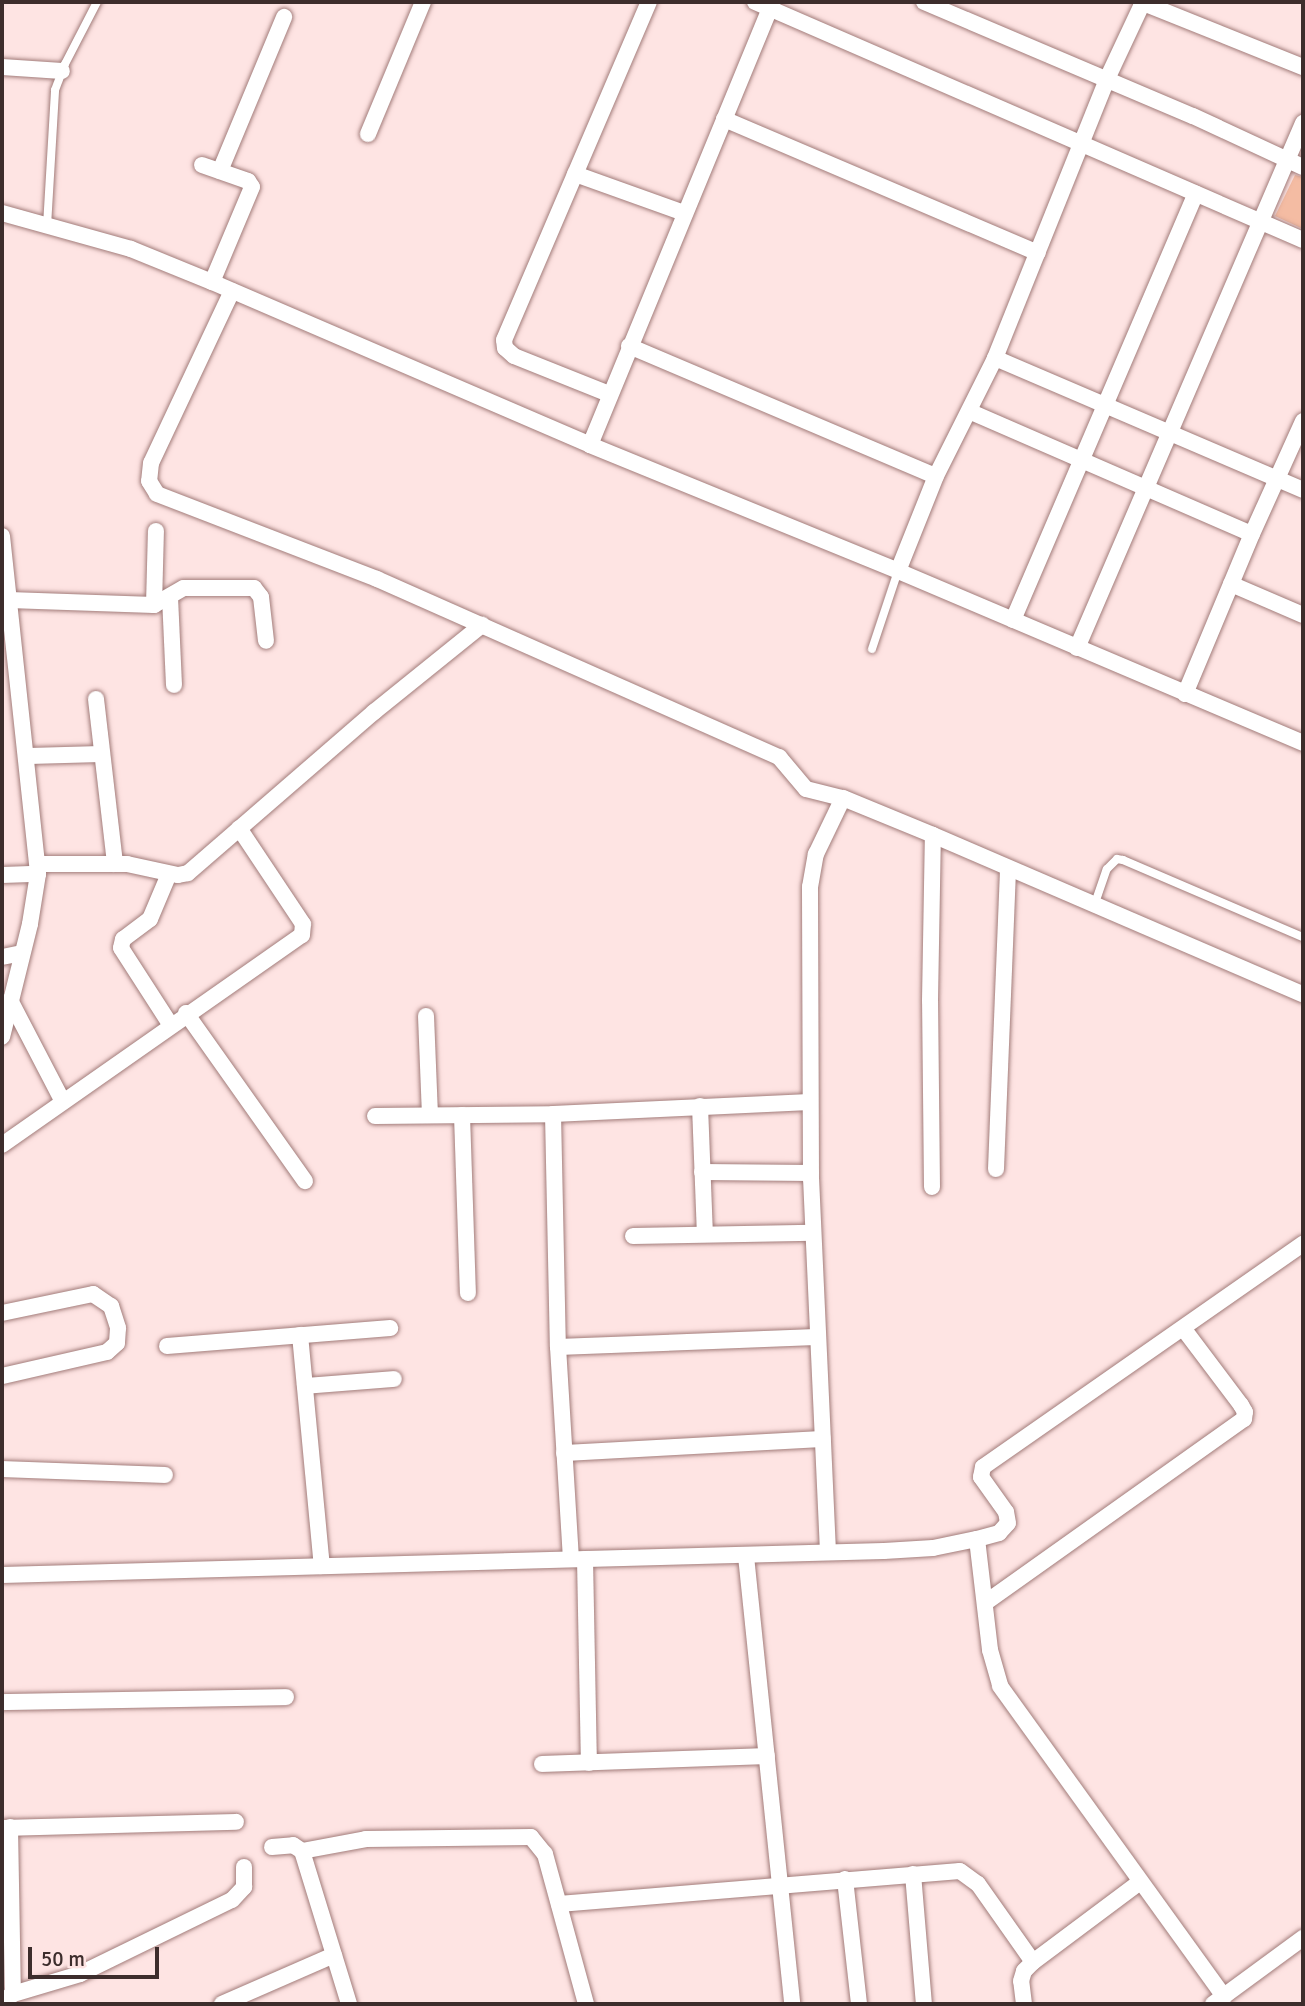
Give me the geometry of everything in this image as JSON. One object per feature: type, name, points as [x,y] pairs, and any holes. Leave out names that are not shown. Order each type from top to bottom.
[{"type":"street","points":[[368,134],[423,2]]},
{"type":"street","points":[[609,394],[514,356],[505,348],[506,335],[649,2]]},
{"type":"street","points":[[923,2],[1107,79],[1296,163]]},
{"type":"street","points":[[898,571],[936,476],[971,412],[995,358],[1107,79],[1142,2],[1303,67]]},
{"type":"street","points":[[590,445],[724,118],[766,4],[1303,240]]},
{"type":"street","points":[[220,171],[284,18]]},
{"type":"street","points":[[2,67],[62,71]]},
{"type":"street","points":[[724,118],[1038,253]]},
{"type":"street","points":[[1077,648],[1168,432],[1262,223],[1296,163],[1303,123]]},
{"type":"street","points":[[202,165],[248,181],[252,187],[212,282]]},
{"type":"street","points":[[576,174],[684,213]]},
{"type":"street","points":[[1013,620],[1196,194]]},
{"type":"street","points":[[2,213],[131,250],[212,282],[590,445],[898,571],[1303,743]]},
{"type":"street","points":[[232,291],[152,463],[149,475],[151,488],[163,497],[366,574],[779,757],[806,789],[843,798],[933,835],[1303,994]]},
{"type":"street","points":[[629,346],[936,476]]},
{"type":"street","points":[[995,358],[1303,490]]},
{"type":"street","points":[[971,412],[1252,534]]},
{"type":"street","points":[[1185,694],[1303,421]]},
{"type":"street","points":[[154,604],[156,531]]},
{"type":"street","points":[[2,536],[28,756],[38,869],[2,1037]]},
{"type":"street","points":[[1231,584],[1303,615]]},
{"type":"street","points":[[9,600],[154,604],[184,588],[254,588],[261,597],[266,641]]},
{"type":"street","points":[[170,597],[174,685]]},
{"type":"street","points":[[2,876],[38,869],[115,864],[169,874],[188,873],[374,712],[482,625]]},
{"type":"street","points":[[96,699],[115,864]]},
{"type":"street","points":[[28,756],[102,754]]},
{"type":"street","points":[[828,1552],[816,1337],[811,1173],[810,887],[816,855],[843,798]]},
{"type":"street","points":[[2,1145],[170,1024],[295,941],[304,930],[239,828]]},
{"type":"street","points":[[932,1186],[930,1001],[933,835]]},
{"type":"street","points":[[996,1169],[1008,869]]},
{"type":"street","points":[[169,874],[150,919],[123,939],[121,948],[170,1024]]},
{"type":"street","points":[[2,957],[22,953]]},
{"type":"street","points":[[10,1000],[62,1100]]},
{"type":"street","points":[[186,1013],[306,1181]]},
{"type":"street","points":[[426,1016],[430,1115]]},
{"type":"street","points":[[375,1116],[552,1114],[810,1102]]},
{"type":"street","points":[[700,1106],[705,1234]]},
{"type":"street","points":[[552,1114],[558,1346],[564,1452],[578,1559],[589,1763]]},
{"type":"street","points":[[462,1115],[468,1293]]},
{"type":"street","points":[[702,1172],[811,1173]]},
{"type":"street","points":[[634,1236],[813,1233]]},
{"type":"street","points":[[2,1575],[746,1556],[933,1548],[977,1539],[999,1533],[1009,1523],[1006,1513],[983,1481],[980,1473],[983,1467],[1303,1244]]},
{"type":"street","points":[[2,1313],[93,1294],[111,1306],[118,1328],[117,1343],[107,1352],[2,1376]]},
{"type":"street","points":[[167,1346],[390,1328]]},
{"type":"street","points":[[985,1603],[1244,1419],[1245,1412],[1241,1405],[1182,1328]]},
{"type":"street","points":[[300,1335],[322,1566]]},
{"type":"street","points":[[558,1346],[816,1337]]},
{"type":"street","points":[[305,1386],[394,1379]]},
{"type":"street","points":[[564,1452],[822,1438]]},
{"type":"street","points":[[2,1469],[165,1475]]},
{"type":"street","points":[[977,1539],[990,1650],[1000,1686],[1140,1882],[1219,2001],[1303,1938]]},
{"type":"street","points":[[746,1556],[792,2004]]},
{"type":"street","points":[[2,1702],[286,1697]]},
{"type":"street","points":[[542,1764],[767,1756]]},
{"type":"street","points":[[236,1822],[6,1828],[7,1998],[80,1974],[232,1900],[244,1887],[244,1867]]},
{"type":"street","points":[[272,1847],[293,1845],[302,1850],[366,1839],[531,1837],[545,1854],[586,2004]]},
{"type":"street","points":[[302,1850],[349,2004]]},
{"type":"street","points":[[559,1904],[952,1871],[967,1873],[978,1884],[1032,1962]]},
{"type":"street","points":[[913,1874],[924,2004]]},
{"type":"street","points":[[845,1880],[859,2004]]},
{"type":"street","points":[[1024,2004],[1021,1980],[1024,1971],[1032,1962],[1140,1882]]},
{"type":"street","points":[[222,2004],[334,1955]]},
{"type":"lane","points":[[47,226],[53,102],[62,71],[97,2]]},
{"type":"lane","points":[[872,649],[898,571]]},
{"type":"lane","points":[[1094,906],[1110,863],[1123,860],[1303,937]]},
{"type":"building","points":[[1295,175],[1303,177],[1303,229],[1275,216]]}]
